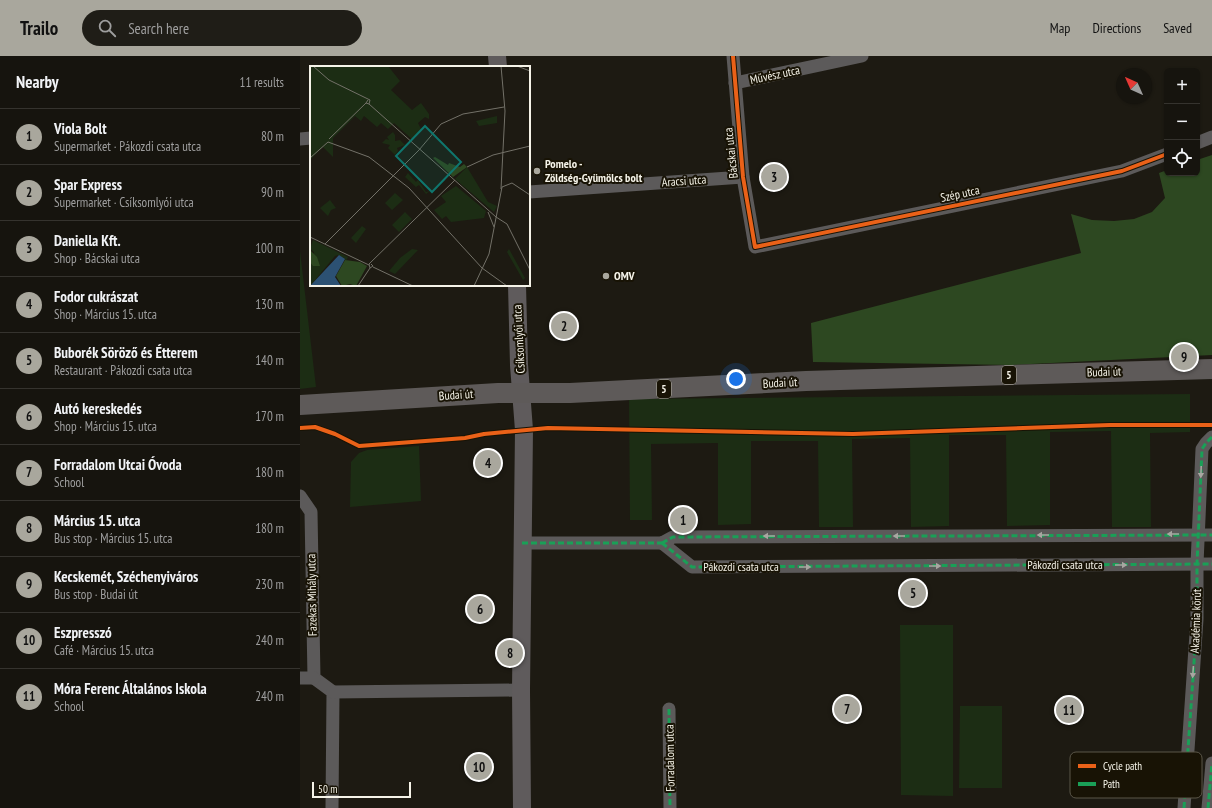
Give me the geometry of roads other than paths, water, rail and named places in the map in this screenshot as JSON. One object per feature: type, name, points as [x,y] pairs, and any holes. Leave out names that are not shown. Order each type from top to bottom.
[{"type":"main road","name":"Budai út","points":[[300,405],[498,393],[570,393],[806,381],[1212,369]]},
{"type":"street","points":[[497,56],[498,66]]},
{"type":"street","name":"Bácskai utca","points":[[733,56],[743,177],[755,247]]},
{"type":"street","name":"Művész utca","points":[[735,84],[862,56]]},
{"type":"street","points":[[1200,142],[1212,137]]},
{"type":"street","points":[[300,139],[310,138]]},
{"type":"street","name":"Szép utca","points":[[755,247],[1122,171],[1164,155]]},
{"type":"street","name":"Aracsi utca","points":[[530,192],[743,177]]},
{"type":"street","name":"Csíksomlyói utca","points":[[517,286],[519,365],[524,430],[521,690],[522,808]]},
{"type":"street","name":"Akadémia körút","points":[[1188,752],[1197,619],[1197,564],[1202,450],[1212,437]]},
{"type":"street","name":"Fazekas Mihály utca","points":[[300,496],[310,512],[314,678]]},
{"type":"street","points":[[522,543],[662,543],[673,537],[1212,534]]},
{"type":"street","name":"Pákozdi csata utca","points":[[662,543],[692,567],[1212,564]]},
{"type":"street","points":[[300,678],[314,678],[333,692],[521,690]]},
{"type":"street","points":[[332,808],[333,692]]},
{"type":"street","name":"Forradalom utca","points":[[669,709],[670,808]]},
{"type":"street","points":[[1208,808],[1212,763]]},
{"type":"street","name":"Akadémia körút","points":[[1184,808],[1185,798]]},
{"type":"place","name":"Pomelo - Zöldség-Gyümölcs bolt","points":[[537,171]]},
{"type":"place","name":"Daniella Kft.","points":[[774,177]]},
{"type":"place","name":"OMV","points":[[606,276]]},
{"type":"place","name":"Spar Express","points":[[564,326]]},
{"type":"place","name":"Kecskemét, Széchenyiváros","points":[[1184,357]]},
{"type":"place","name":"Fodor cukrászat","points":[[488,463]]},
{"type":"place","name":"Viola Bolt","points":[[683,520]]},
{"type":"place","name":"Buborék Söröző és Étterem","points":[[913,593]]},
{"type":"place","name":"Autó kereskedés","points":[[480,609]]},
{"type":"place","name":"Március 15. utca","points":[[510,653]]},
{"type":"place","name":"Forradalom Utcai Óvoda","points":[[847,709]]},
{"type":"place","name":"Móra Ferenc Általános Iskola","points":[[1069,710]]},
{"type":"place","name":"Eszpresszó","points":[[479,767]]}]
